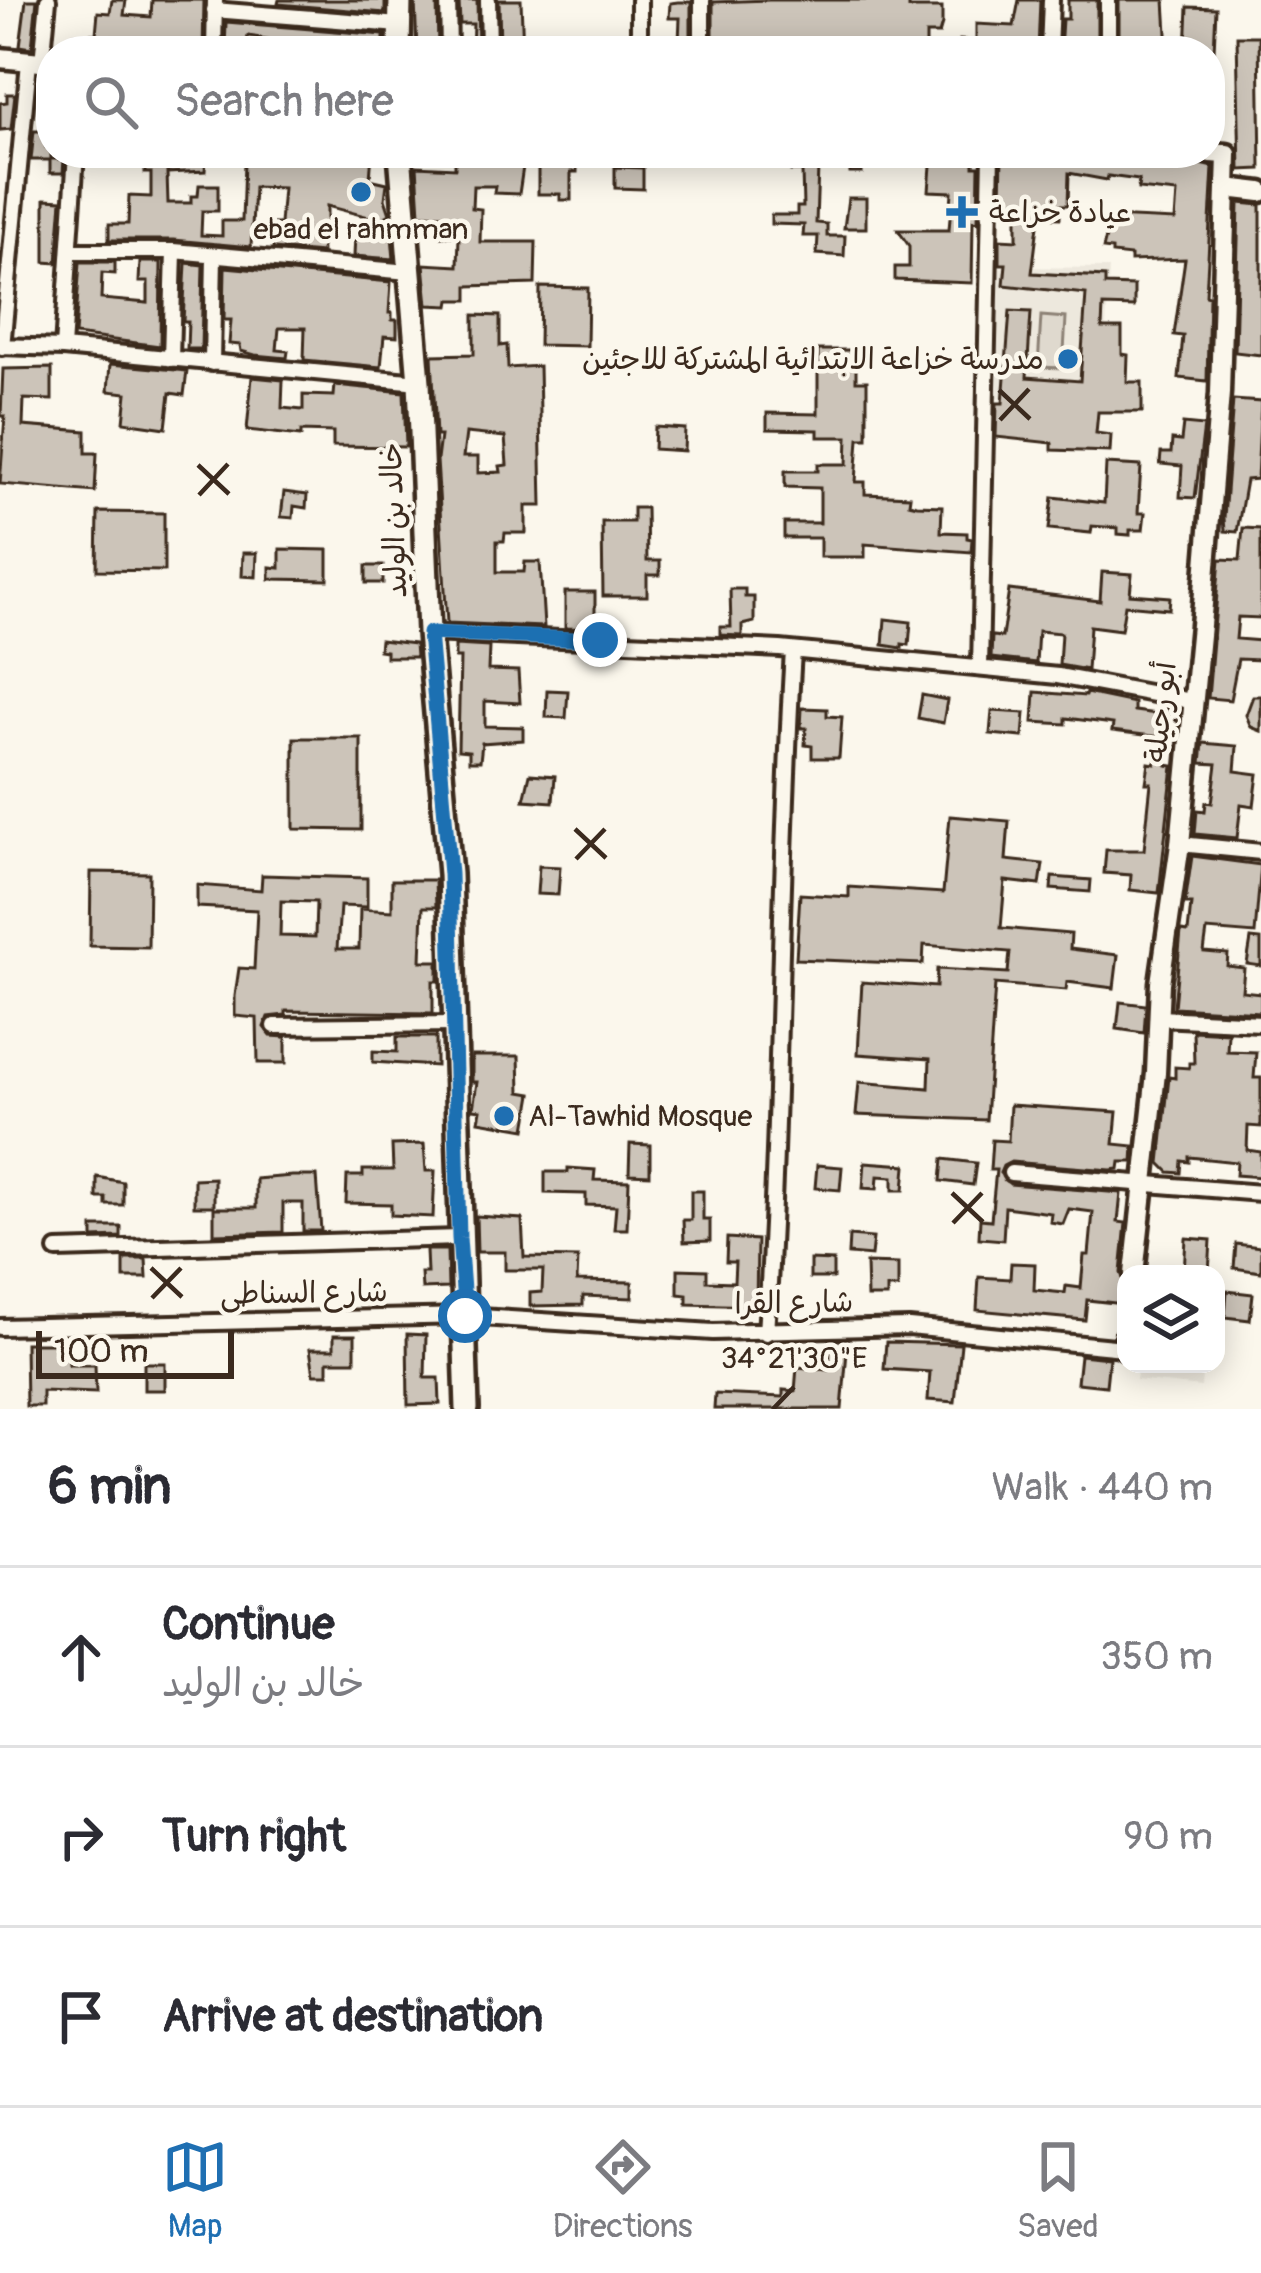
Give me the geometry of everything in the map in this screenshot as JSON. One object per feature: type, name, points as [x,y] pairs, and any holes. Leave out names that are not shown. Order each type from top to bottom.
[{"type":"main road","points":[[398,36],[400,0]]},
{"type":"main road","name":"خالد بن الوليد","points":[[401,168],[419,382],[429,633],[450,874],[467,1409]]},
{"type":"street","points":[[43,36],[48,0]]},
{"type":"street","points":[[448,0],[449,36]]},
{"type":"street","points":[[488,0],[489,36]]},
{"type":"street","points":[[639,0],[639,36]]},
{"type":"street","points":[[702,0],[702,36]]},
{"type":"street","points":[[1050,36],[1051,0]]},
{"type":"street","points":[[1108,0],[1108,36]]},
{"type":"street","points":[[214,36],[214,5],[398,25]]},
{"type":"street","points":[[0,58],[36,62]]},
{"type":"street","points":[[36,92],[1,346],[419,382]]},
{"type":"street","points":[[63,348],[75,168]]},
{"type":"street","points":[[980,668],[991,168]]},
{"type":"street","name":"أبو رجيلة","points":[[1135,1265],[1160,983],[1180,844],[1220,393],[1227,188],[1222,168]]},
{"type":"street","points":[[1227,188],[1261,192]]},
{"type":"street","points":[[70,251],[174,251],[409,272]]},
{"type":"street","points":[[171,359],[174,251]]},
{"type":"street","points":[[212,364],[214,255]]},
{"type":"street","points":[[429,633],[794,651],[1058,676],[1191,701]]},
{"type":"street","points":[[766,1333],[778,1108],[779,914],[794,651]]},
{"type":"street","points":[[1180,844],[1261,852]]},
{"type":"street","points":[[1159,1018],[1261,1023]]},
{"type":"street","points":[[275,1026],[455,1024]]},
{"type":"street","points":[[1011,1173],[1261,1193]]},
{"type":"street","points":[[58,1250],[459,1238]]},
{"type":"street","name":"شارع القرا","points":[[465,1316],[766,1333],[909,1327],[1117,1340]]},
{"type":"street","name":"شارع السناطى","points":[[0,1327],[465,1316]]},
{"type":"shaded area","points":[[998,267],[1109,268],[1102,407],[996,398]]},
{"type":"shaded area","points":[[1041,316],[1066,318],[1063,368],[1038,367]]},
{"type":"shaded area","points":[[1137,1373],[1202,1373],[1201,1387],[1136,1380]]},
{"type":"building","points":[[26,0],[37,0],[32,48],[20,46]]},
{"type":"building","points":[[112,0],[126,0],[124,15],[151,17],[152,0],[204,0],[203,36],[74,36],[96,34],[98,12],[110,13]]},
{"type":"building","points":[[279,0],[385,0],[385,13],[278,4]]},
{"type":"building","points":[[415,0],[437,0],[438,36],[416,36]]},
{"type":"building","points":[[477,0],[478,36],[473,36],[473,24],[460,24],[459,1]]},
{"type":"building","points":[[499,0],[521,0],[522,36],[500,36]]},
{"type":"building","points":[[909,0],[909,8],[942,8],[942,24],[939,34],[926,36],[713,36],[713,2]]},
{"type":"building","points":[[1019,0],[1040,0],[1039,36],[976,36],[976,24],[1014,26]]},
{"type":"building","points":[[1068,0],[1097,0],[1097,36],[1061,36],[1062,19],[1068,19]]},
{"type":"building","points":[[1119,0],[1165,0],[1167,36],[1119,36]]},
{"type":"building","points":[[691,2],[691,36],[679,36],[680,18],[669,18],[670,3]]},
{"type":"building","points":[[1188,7],[1216,8],[1215,36],[1187,36]]},
{"type":"building","points":[[226,22],[384,35],[384,36],[226,36]]},
{"type":"building","points":[[1237,36],[1259,36],[1261,169],[1240,170]]},
{"type":"building","points":[[7,94],[15,94],[11,129],[0,130],[0,103],[7,102]]},
{"type":"building","points":[[34,131],[36,131],[36,160],[31,160]]},
{"type":"building","points":[[145,168],[205,168],[167,173],[168,203],[191,203],[199,185],[218,185],[218,211],[202,211],[201,235],[222,236],[222,221],[242,221],[244,168],[371,168],[370,179],[387,183],[390,214],[380,220],[327,206],[327,224],[321,224],[322,253],[273,249],[283,188],[254,187],[251,247],[109,240],[109,224],[128,224],[129,196],[151,197],[151,173],[145,173]]},
{"type":"building","points":[[417,168],[523,168],[519,194],[494,193],[495,186],[473,186],[472,208],[481,209],[480,242],[536,242],[535,284],[468,286],[468,300],[428,305],[424,264],[458,266],[459,236],[441,236],[442,215],[420,214]]},
{"type":"building","points":[[538,168],[577,168],[571,172],[571,200],[560,200],[560,194],[538,194]]},
{"type":"building","points":[[615,168],[643,168],[643,189],[615,188]]},
{"type":"building","points":[[818,168],[816,223],[827,224],[827,236],[845,236],[844,256],[817,254],[818,236],[803,236],[804,225],[771,224],[771,215],[797,215],[797,207],[803,207],[802,171],[791,171]]},
{"type":"building","points":[[931,168],[979,168],[972,283],[895,280],[895,267],[909,267],[909,246],[898,230],[949,230],[952,192],[929,191]]},
{"type":"building","points":[[1002,168],[1213,168],[1207,381],[1179,378],[1183,336],[1174,335],[1185,259],[1131,261],[1131,256],[1103,249],[1111,217],[1175,220],[1177,193],[1138,189],[1139,180],[1069,173],[1068,205],[1060,205],[1060,218],[1039,217],[1032,273],[1105,277],[1105,285],[1134,286],[1134,307],[1103,306],[1102,328],[1122,328],[1127,382],[1142,382],[1142,412],[1098,412],[1096,433],[1111,435],[1110,452],[1052,450],[1052,443],[996,437],[1010,311],[1031,312],[1027,377],[1080,381],[1086,294],[1004,285],[1006,264],[1000,264],[1000,239],[1017,240],[1017,205],[1001,204]]},
{"type":"building","points":[[848,198],[866,198],[866,228],[844,228]]},
{"type":"building","points":[[45,199],[62,200],[57,263],[45,262]]},
{"type":"building","points":[[1239,203],[1261,205],[1261,355],[1235,352]]},
{"type":"building","points":[[355,235],[392,236],[394,259],[354,256]]},
{"type":"building","points":[[80,262],[115,262],[115,274],[102,273],[101,299],[148,303],[148,282],[139,282],[140,262],[161,262],[160,346],[75,335]]},
{"type":"building","points":[[186,263],[203,265],[201,349],[187,349],[188,322],[183,322]]},
{"type":"building","points":[[225,267],[391,282],[389,313],[397,320],[397,337],[384,336],[381,367],[304,360],[305,328],[279,328],[277,350],[288,351],[287,358],[241,351],[240,345],[229,344],[231,320],[224,320]]},
{"type":"building","points":[[540,287],[588,288],[587,346],[539,345]]},
{"type":"building","points":[[474,315],[500,316],[500,346],[507,345],[508,368],[539,366],[542,506],[526,506],[526,533],[505,533],[504,541],[497,541],[497,572],[524,572],[525,562],[540,562],[544,627],[447,623],[432,355],[474,354]],"holes":[[[466,433],[505,437],[507,465],[500,466],[501,472],[478,473],[478,457],[463,457]]]},
{"type":"building","points":[[818,350],[856,350],[856,381],[867,381],[867,438],[859,438],[856,482],[865,482],[865,494],[910,496],[909,503],[942,506],[941,532],[967,533],[972,539],[971,552],[865,544],[865,557],[820,557],[820,538],[784,538],[784,523],[820,523],[820,488],[785,487],[785,471],[818,471],[818,464],[847,464],[848,437],[818,437],[818,430],[767,429],[767,413],[818,414]]},
{"type":"building","points":[[110,364],[187,371],[184,395],[170,393],[166,428],[124,422],[127,393],[108,391]]},
{"type":"building","points":[[52,368],[52,400],[24,399],[23,426],[86,431],[86,453],[97,453],[95,492],[0,484],[3,369]]},
{"type":"building","points":[[252,377],[283,380],[282,408],[303,410],[303,395],[334,396],[335,385],[404,392],[406,447],[333,446],[333,432],[301,431],[301,436],[247,430]]},
{"type":"building","points":[[1233,400],[1261,402],[1257,479],[1246,480],[1237,532],[1225,531],[1224,518]]},
{"type":"building","points":[[1183,424],[1204,426],[1195,498],[1180,497],[1182,466],[1160,464],[1161,453],[1171,453],[1172,440],[1181,441]]},
{"type":"building","points":[[655,427],[685,429],[684,451],[654,449]]},
{"type":"building","points":[[1106,464],[1141,466],[1138,513],[1145,513],[1143,530],[1130,530],[1130,535],[1118,534],[1118,528],[1092,526],[1091,533],[1049,529],[1053,497],[1104,503]]},
{"type":"building","points":[[284,492],[307,495],[306,508],[294,506],[293,518],[281,517]]},
{"type":"building","points":[[633,508],[646,508],[647,561],[660,561],[660,575],[647,575],[647,596],[603,596],[602,522],[633,522]]},
{"type":"building","points":[[98,512],[164,513],[164,571],[97,570]]},
{"type":"building","points":[[1243,528],[1261,529],[1261,618],[1238,617],[1236,639],[1261,641],[1261,660],[1238,659],[1230,700],[1208,698],[1220,559],[1240,560]]},
{"type":"building","points":[[280,549],[328,550],[328,580],[270,579],[270,567],[280,568]]},
{"type":"building","points":[[243,553],[257,553],[256,577],[242,576]]},
{"type":"building","points":[[366,566],[383,566],[383,583],[366,583]]},
{"type":"building","points":[[1102,572],[1132,574],[1130,594],[1170,597],[1169,609],[1125,605],[1121,630],[1090,626],[1087,670],[1059,665],[1061,633],[1038,631],[1036,663],[991,658],[992,636],[1002,637],[1009,590],[1100,601]]},
{"type":"building","points":[[730,589],[745,589],[745,597],[754,597],[754,622],[742,625],[742,636],[720,635],[720,627],[731,627]]},
{"type":"building","points":[[565,592],[595,592],[595,629],[565,628]]},
{"type":"building","points":[[885,619],[911,622],[909,645],[883,645]]},
{"type":"building","points":[[380,640],[415,644],[416,657],[386,657],[386,651],[379,650]]},
{"type":"building","points":[[455,645],[489,647],[488,670],[518,671],[520,703],[485,701],[485,726],[523,727],[523,740],[482,743],[480,761],[469,761],[469,751],[458,750],[460,658],[455,658]]},
{"type":"building","points":[[547,690],[568,691],[566,718],[546,717]]},
{"type":"building","points":[[1035,692],[1086,693],[1134,703],[1134,711],[1157,714],[1158,707],[1179,710],[1177,736],[1112,731],[1113,724],[1066,718],[1066,724],[1033,722]]},
{"type":"building","points":[[922,695],[947,700],[943,723],[918,718]]},
{"type":"building","points":[[1253,696],[1261,696],[1261,731],[1251,727],[1246,715]]},
{"type":"building","points":[[802,708],[827,709],[827,716],[842,717],[839,758],[812,758],[812,746],[805,745],[806,728],[801,728]]},
{"type":"building","points":[[992,711],[1025,713],[1023,737],[990,734]]},
{"type":"building","points":[[294,738],[361,738],[361,830],[294,829]]},
{"type":"building","points":[[1203,743],[1237,746],[1235,771],[1258,774],[1254,806],[1241,804],[1237,838],[1195,834],[1197,810],[1205,811],[1206,802],[1212,803],[1217,764],[1201,763]]},
{"type":"building","points":[[1156,757],[1168,759],[1167,765],[1173,766],[1159,893],[1130,890],[1131,875],[1104,873],[1106,850],[1144,850],[1151,783],[1146,783],[1149,763],[1155,764]]},
{"type":"building","points":[[530,774],[555,776],[553,802],[524,800]]},
{"type":"building","points":[[950,816],[1009,821],[1006,860],[1043,864],[1040,885],[1005,881],[1001,928],[1071,934],[1070,949],[1118,955],[1114,988],[1067,982],[1066,990],[995,984],[986,1120],[856,1115],[859,1082],[929,1088],[930,1059],[858,1054],[862,982],[936,987],[937,969],[1008,973],[1010,952],[924,945],[923,964],[796,959],[800,894],[849,897],[849,887],[943,893]]},
{"type":"building","points":[[1192,856],[1261,865],[1255,934],[1207,930],[1204,952],[1228,954],[1227,966],[1244,968],[1242,991],[1261,993],[1261,1012],[1174,1007],[1181,931],[1188,932],[1191,904],[1185,904]]},
{"type":"building","points":[[539,866],[560,867],[558,895],[537,894]]},
{"type":"building","points":[[91,872],[149,873],[148,947],[90,946]]},
{"type":"building","points":[[262,875],[367,878],[367,907],[340,906],[337,949],[359,949],[360,909],[392,911],[392,880],[435,880],[436,907],[423,907],[421,961],[438,961],[433,1013],[286,1011],[286,1015],[268,1017],[264,1027],[271,1036],[286,1037],[286,1063],[258,1063],[257,1018],[235,1016],[239,968],[254,969],[257,910],[197,907],[197,885],[261,890]],"holes":[[[281,901],[316,902],[315,937],[280,936]]]},
{"type":"building","points":[[1052,877],[1091,880],[1090,892],[1051,889]]},
{"type":"building","points":[[1251,939],[1261,940],[1261,966],[1247,964]]},
{"type":"building","points":[[1120,1002],[1146,1005],[1144,1033],[1117,1029]]},
{"type":"building","points":[[1193,1031],[1228,1033],[1227,1051],[1256,1052],[1254,1078],[1261,1078],[1261,1127],[1248,1126],[1247,1150],[1261,1152],[1261,1177],[1236,1175],[1237,1162],[1189,1157],[1189,1162],[1182,1161],[1181,1173],[1169,1172],[1160,1163],[1169,1077],[1175,1078],[1175,1067],[1189,1068],[1194,1063]]},
{"type":"building","points":[[397,1037],[436,1037],[436,1066],[373,1062],[373,1051],[397,1052]]},
{"type":"building","points":[[472,1056],[519,1056],[520,1092],[532,1094],[526,1129],[479,1121],[481,1110],[473,1109],[477,1082],[472,1082]]},
{"type":"building","points":[[1010,1105],[1117,1112],[1114,1144],[1134,1146],[1133,1162],[1120,1162],[1119,1169],[1111,1170],[1011,1162],[1000,1173],[1010,1184],[1121,1193],[1118,1222],[1126,1223],[1122,1265],[1117,1265],[1117,1303],[1087,1300],[1085,1320],[977,1310],[979,1277],[1010,1279],[1011,1263],[1035,1264],[1034,1290],[1065,1293],[1066,1286],[1081,1288],[1084,1255],[1089,1255],[1093,1212],[1069,1209],[1063,1224],[1050,1222],[1051,1213],[1005,1207],[1003,1240],[979,1238],[980,1219],[991,1220],[996,1170],[990,1170],[992,1140],[1008,1141]]},
{"type":"building","points":[[424,1144],[426,1171],[435,1171],[433,1217],[391,1215],[391,1204],[346,1203],[347,1176],[363,1176],[363,1170],[393,1170],[392,1145]]},
{"type":"building","points":[[630,1144],[650,1145],[650,1175],[629,1174]]},
{"type":"building","points":[[943,1159],[976,1163],[973,1185],[941,1181]]},
{"type":"building","points":[[865,1162],[906,1165],[904,1190],[893,1190],[893,1177],[878,1176],[877,1189],[863,1188]]},
{"type":"building","points":[[817,1165],[842,1167],[840,1190],[815,1188]]},
{"type":"building","points":[[568,1168],[595,1170],[594,1180],[629,1181],[627,1229],[614,1229],[616,1206],[586,1205],[586,1194],[545,1193],[545,1172],[568,1172]]},
{"type":"building","points":[[317,1176],[321,1231],[303,1231],[303,1203],[283,1203],[283,1232],[214,1234],[214,1208],[256,1208],[256,1179]]},
{"type":"building","points":[[97,1177],[123,1182],[123,1205],[106,1205],[106,1198],[97,1198]]},
{"type":"building","points":[[214,1178],[214,1206],[194,1206],[194,1179]]},
{"type":"building","points":[[691,1191],[703,1191],[703,1220],[710,1220],[710,1241],[684,1242],[683,1220],[691,1220]]},
{"type":"building","points":[[476,1216],[522,1219],[524,1257],[578,1258],[577,1281],[632,1282],[632,1298],[583,1296],[583,1305],[530,1306],[530,1293],[542,1292],[543,1270],[505,1270],[505,1252],[477,1252]]},
{"type":"building","points":[[93,1227],[121,1227],[121,1237],[93,1238]]},
{"type":"building","points":[[849,1236],[873,1238],[871,1256],[848,1254]]},
{"type":"building","points":[[727,1238],[757,1240],[756,1306],[687,1304],[687,1295],[678,1294],[678,1269],[707,1270],[707,1281],[734,1282],[735,1262],[726,1262]]},
{"type":"building","points":[[1186,1238],[1211,1240],[1209,1265],[1184,1265]]},
{"type":"building","points":[[1236,1244],[1261,1247],[1261,1272],[1234,1268]]},
{"type":"building","points":[[426,1250],[447,1250],[448,1288],[422,1289]]},
{"type":"building","points":[[124,1259],[146,1259],[147,1278],[124,1278]]},
{"type":"building","points":[[810,1260],[833,1261],[833,1278],[810,1278]]},
{"type":"building","points":[[866,1263],[898,1264],[898,1288],[887,1288],[887,1297],[867,1297]]},
{"type":"building","points":[[1227,1291],[1253,1294],[1250,1320],[1225,1317]]},
{"type":"building","points":[[407,1334],[426,1335],[425,1378],[439,1378],[440,1404],[408,1405]]},
{"type":"building","points":[[334,1335],[355,1335],[355,1361],[328,1361],[328,1374],[314,1374],[310,1349],[334,1349]]},
{"type":"building","points":[[54,1337],[68,1337],[69,1365],[95,1365],[96,1393],[42,1391],[42,1406],[26,1406],[25,1343],[54,1343]]},
{"type":"building","points":[[830,1340],[848,1340],[842,1409],[714,1409],[715,1394],[783,1397],[783,1390],[795,1391],[797,1367],[829,1370]]},
{"type":"building","points":[[886,1342],[961,1344],[955,1402],[928,1400],[930,1372],[884,1369]]},
{"type":"building","points":[[1080,1355],[1109,1358],[1106,1386],[1077,1383]]},
{"type":"building","points":[[144,1363],[165,1363],[165,1390],[144,1390]]},
{"type":"place","name":"ebad el rahmman","points":[[361,192]]},
{"type":"place","name":"عيادة خزاعة","points":[[962,212]]},
{"type":"place","name":"مدرسة خزاعة الابتدائية المشتركة للاجئين","points":[[1068,359]]},
{"type":"place","name":"Al-Tawhid Mosque","points":[[504,1116]]},
{"type":"route","points":[[465,1316],[450,874],[429,633],[600,640]]}]
